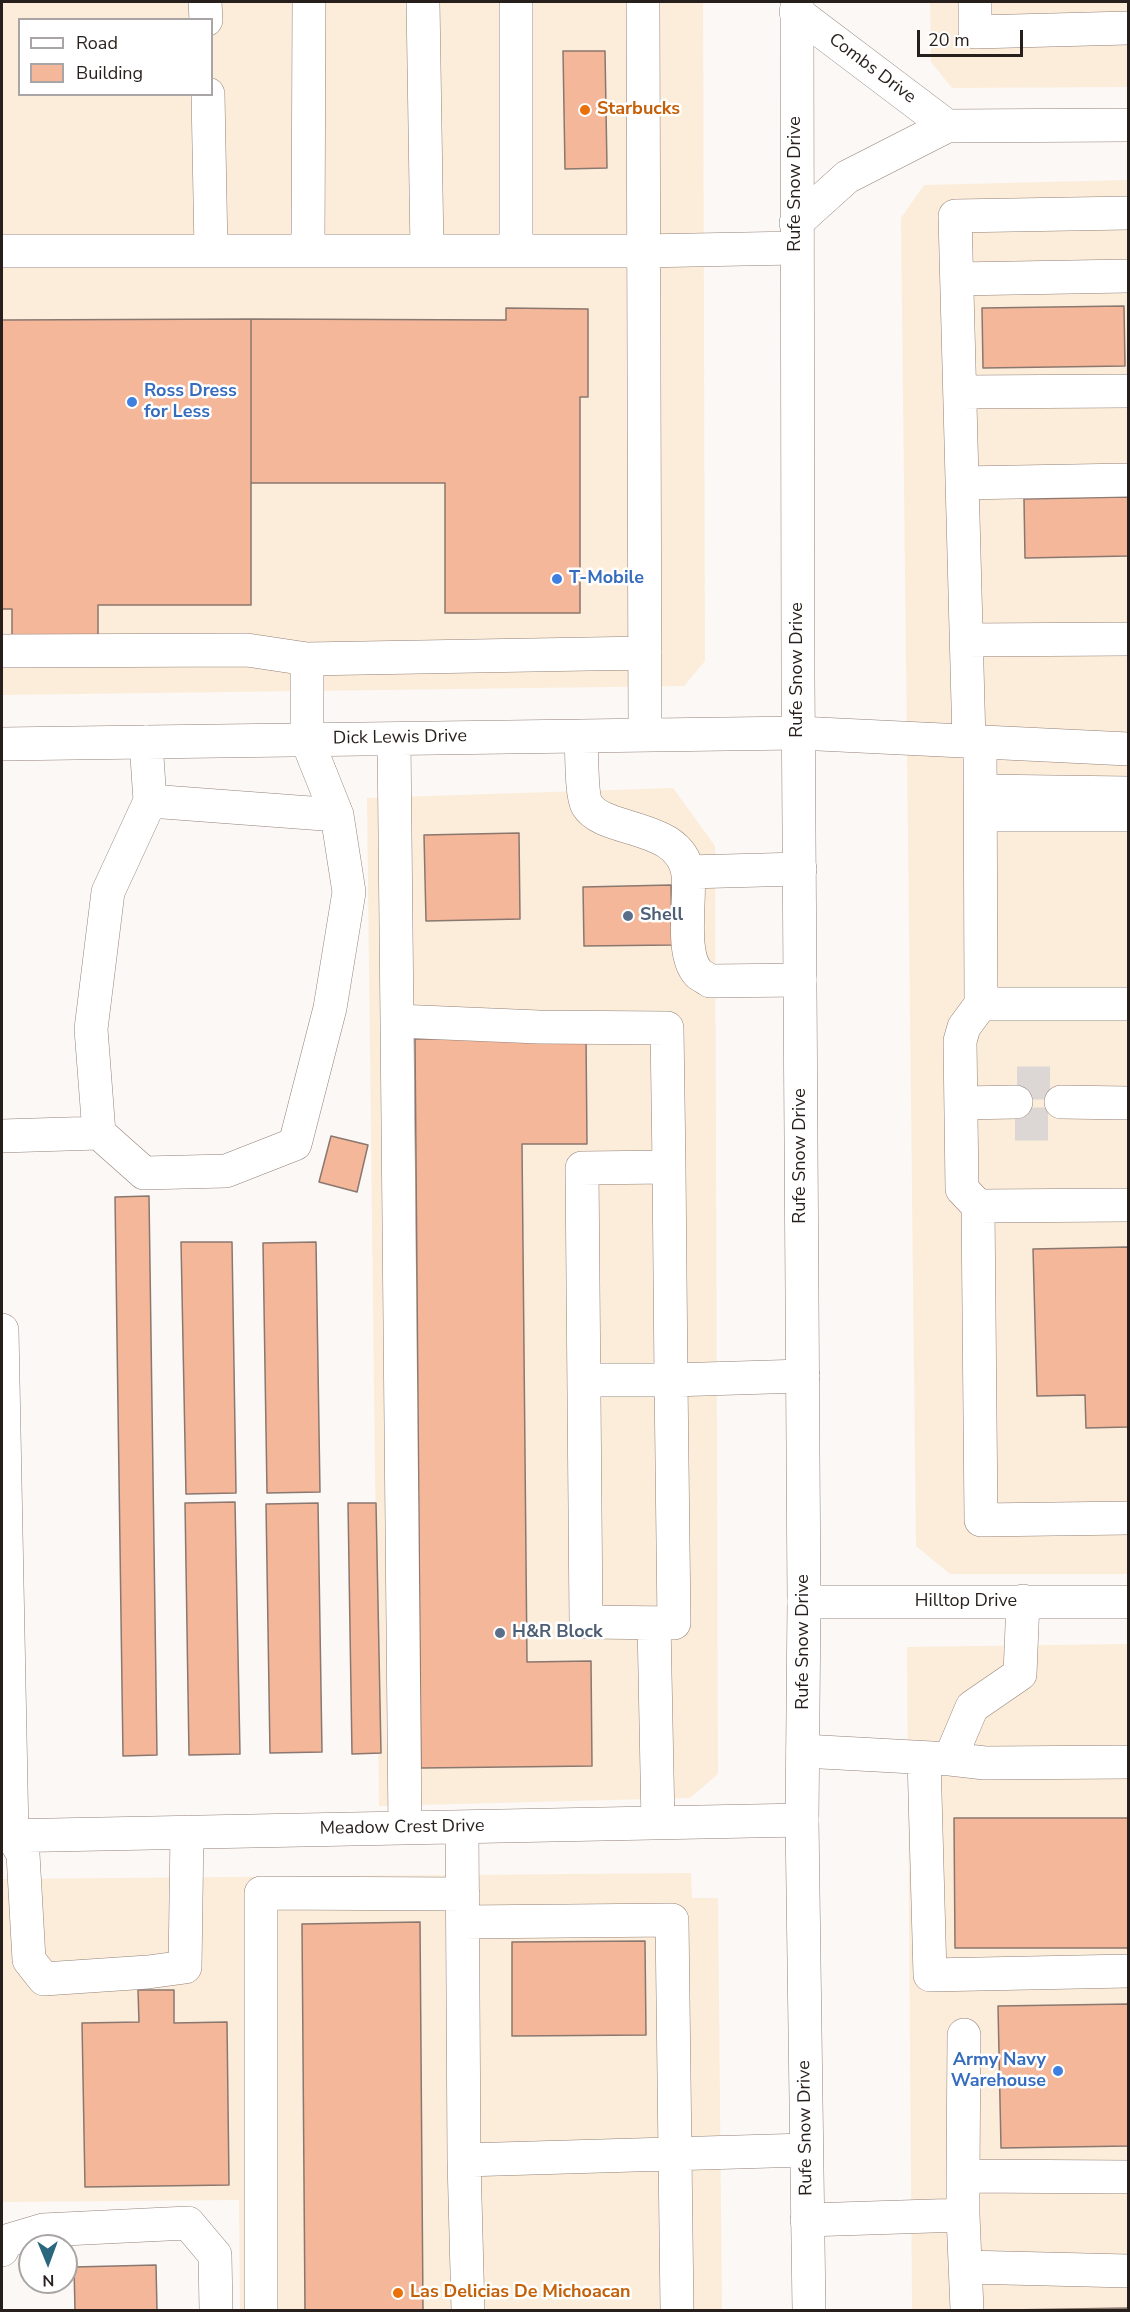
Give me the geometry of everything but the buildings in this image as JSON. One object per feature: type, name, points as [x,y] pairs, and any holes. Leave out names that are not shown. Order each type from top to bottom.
[{"type":"street","points":[[205,2],[206,18]]},
{"type":"street","points":[[308,251],[309,2]]},
{"type":"street","points":[[423,2],[427,251]]},
{"type":"street","points":[[516,2],[516,251]]},
{"type":"street","points":[[643,2],[645,735]]},
{"type":"street","points":[[975,2],[975,32],[1128,28]]},
{"type":"street","name":"Combs Drive","points":[[796,7],[947,126]]},
{"type":"street","name":"Rufe Snow Drive","points":[[796,7],[804,1602],[802,1820],[808,2310]]},
{"type":"street","points":[[208,96],[212,251]]},
{"type":"street","points":[[2,251],[642,251],[796,236],[847,177],[947,126],[1128,125]]},
{"type":"street","points":[[1128,213],[955,216],[966,640],[981,803],[981,1004],[964,1027],[960,1041],[970,1103],[962,1189],[978,1206],[981,1520],[1128,1518]]},
{"type":"street","points":[[957,279],[1128,276]]},
{"type":"street","points":[[960,392],[1128,391]]},
{"type":"street","points":[[962,483],[1128,480]]},
{"type":"street","points":[[966,640],[1128,639]]},
{"type":"street","points":[[2,651],[247,650],[307,658],[645,653]]},
{"type":"street","points":[[2,1136],[99,1133],[144,1173],[226,1171],[294,1144],[330,1008],[349,892],[337,815],[307,740],[307,658]]},
{"type":"street","name":"Dick Lewis Drive","points":[[2,744],[798,733],[1128,749]]},
{"type":"street","points":[[581,736],[586,803],[594,814],[635,827],[666,842],[681,856],[687,872],[690,957],[698,974],[710,981],[800,980]]},
{"type":"street","points":[[394,739],[405,1828]]},
{"type":"street","points":[[99,1133],[91,1029],[108,892],[150,801],[146,742]]},
{"type":"street","points":[[981,803],[1128,793]]},
{"type":"street","points":[[150,801],[337,815]]},
{"type":"street","points":[[981,803],[1128,815]]},
{"type":"street","points":[[687,872],[800,868]]},
{"type":"street","points":[[981,1004],[1128,1004]]},
{"type":"street","points":[[396,1021],[539,1027],[667,1028],[669,1167],[674,1623],[586,1622],[582,1168],[669,1167]]},
{"type":"street","points":[[1060,1103],[1085,1124],[1121,1102]]},
{"type":"street","points":[[970,1103],[998,1124],[1016,1103]]},
{"type":"street","points":[[978,1206],[1128,1205]]},
{"type":"street","points":[[2,1330],[7,1836],[23,1854],[28,1959],[44,1979],[148,1972],[185,1967],[187,1832]]},
{"type":"street","points":[[584,1380],[803,1376]]},
{"type":"street","points":[[1023,1601],[1020,1674],[972,1707],[937,1758],[930,1976],[1128,1971]]},
{"type":"street","name":"Hilltop Drive","points":[[804,1602],[1128,1602]]},
{"type":"street","points":[[654,1623],[658,1823]]},
{"type":"street","points":[[803,1751],[937,1758],[985,1763],[1128,1762]]},
{"type":"street","name":"Meadow Crest Drive","points":[[7,1836],[802,1820]]},
{"type":"street","points":[[462,1827],[464,2160],[468,2310]]},
{"type":"street","points":[[261,2310],[261,1893],[672,1920],[677,2310]]},
{"type":"street","points":[[964,2035],[963,2215],[967,2310]]},
{"type":"street","points":[[464,2160],[676,2156],[806,2150]]},
{"type":"street","points":[[963,2176],[1128,2177]]},
{"type":"street","points":[[807,2220],[963,2215]]},
{"type":"street","points":[[2,2250],[6,2241],[43,2229],[188,2223],[215,2255],[216,2310]]},
{"type":"street","points":[[965,2268],[1128,2271]]},
{"type":"shaded area","points":[[2,2],[703,2],[705,661],[684,686],[2,695]]},
{"type":"shaded area","points":[[930,2],[1128,2],[1128,87],[952,88],[931,62]]},
{"type":"shaded area","points":[[1128,180],[1128,1574],[950,1574],[916,1546],[901,218],[924,185]]},
{"type":"shaded area","points":[[673,788],[715,846],[718,1774],[690,1798],[379,1806],[367,798]]},
{"type":"shaded area","points":[[1128,1644],[1128,2310],[912,2310],[907,1647]]},
{"type":"shaded area","points":[[691,1873],[692,1898],[718,1898],[722,2310],[240,2310],[239,2200],[2,2202],[2,1879]]},
{"type":"tunnel","points":[[1017,1083],[1060,1083]]},
{"type":"tunnel","points":[[1015,1124],[1061,1124]]},
{"type":"place","name":"Starbucks","points":[[585,110]]},
{"type":"place","name":"Ross Dress for Less","points":[[132,402]]},
{"type":"place","name":"T-Mobile","points":[[557,579]]},
{"type":"place","name":"Shell","points":[[628,916]]},
{"type":"place","name":"H&R Block","points":[[500,1633]]},
{"type":"place","name":"Army Navy Warehouse","points":[[1058,2071]]},
{"type":"place","name":"Las Delicias De Michoacan","points":[[398,2293]]}]
